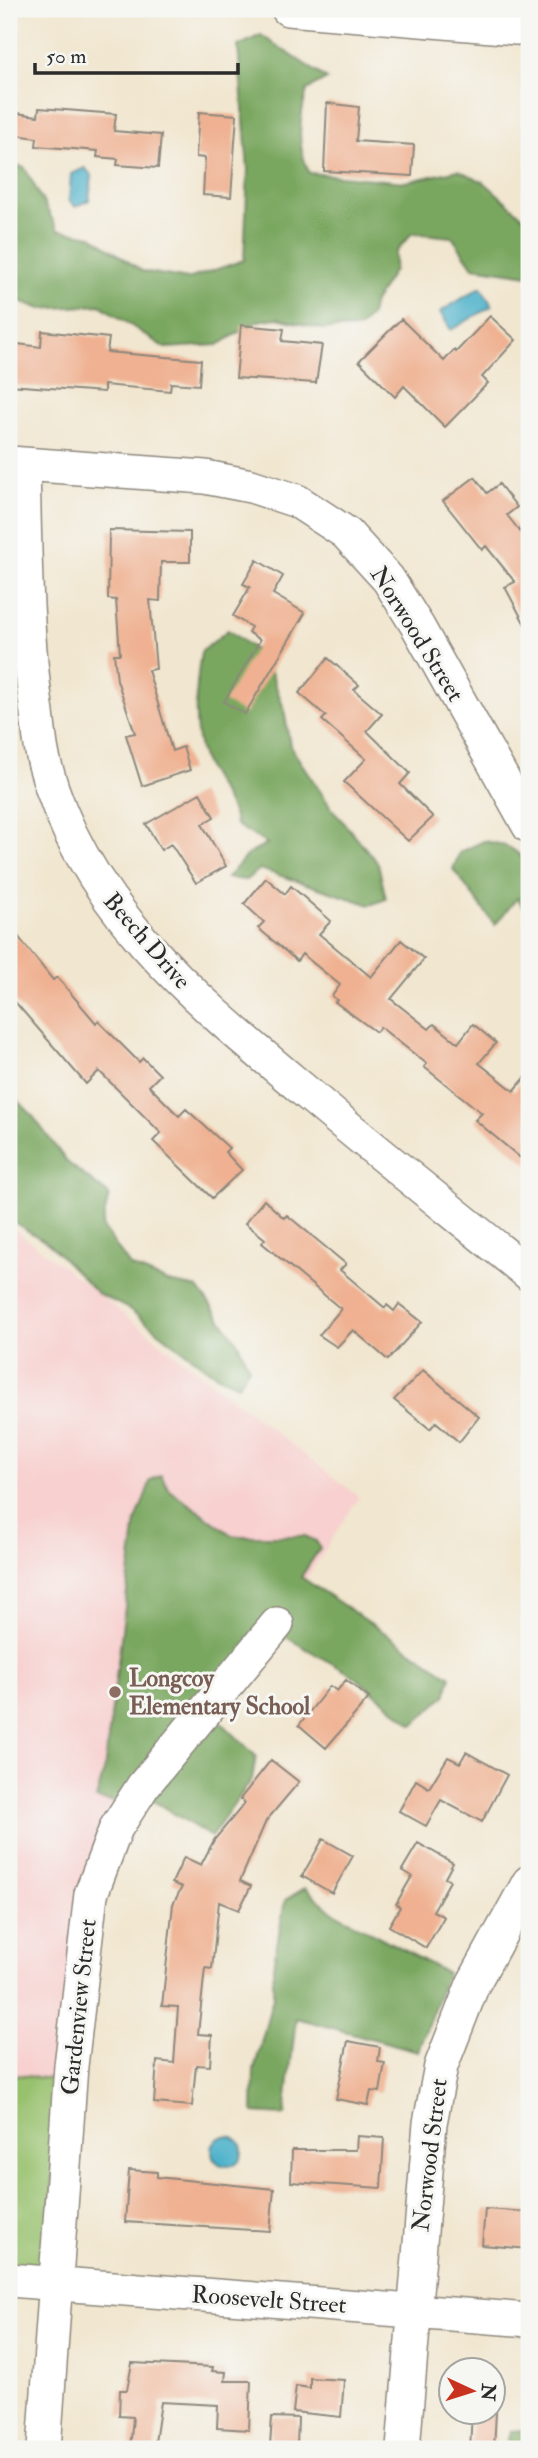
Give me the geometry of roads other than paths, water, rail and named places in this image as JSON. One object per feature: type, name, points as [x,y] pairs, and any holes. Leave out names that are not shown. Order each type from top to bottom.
[{"type":"street","points":[[288,9],[529,29]]},
{"type":"street","name":"Norwood Street","points":[[16,464],[205,477],[251,486],[297,501],[346,533],[388,579],[418,626],[529,826]]},
{"type":"street","name":"Beech Drive","points":[[16,464],[32,673],[44,763],[64,822],[90,872],[124,920],[165,968],[219,1019],[529,1274]]},
{"type":"street","name":"Gardenview Street","points":[[44,2449],[74,2041],[91,1894],[116,1828],[143,1786],[277,1624]]},
{"type":"street","name":"Norwood Street","points":[[403,2449],[430,2123],[441,2063],[473,1984],[529,1882]]},
{"type":"street","name":"Roosevelt Street","points":[[9,2280],[529,2320]]},
{"type":"water","points":[[85,168],[92,176],[89,200],[76,207],[69,201],[71,174]]},
{"type":"water","points":[[481,287],[492,306],[451,330],[440,312]]},
{"type":"water","points":[[227,2136],[238,2140],[242,2151],[238,2162],[227,2166],[216,2162],[212,2151],[216,2140]]},
{"type":"place","name":"Longcoy Elementary School","points":[[115,1692]]}]
